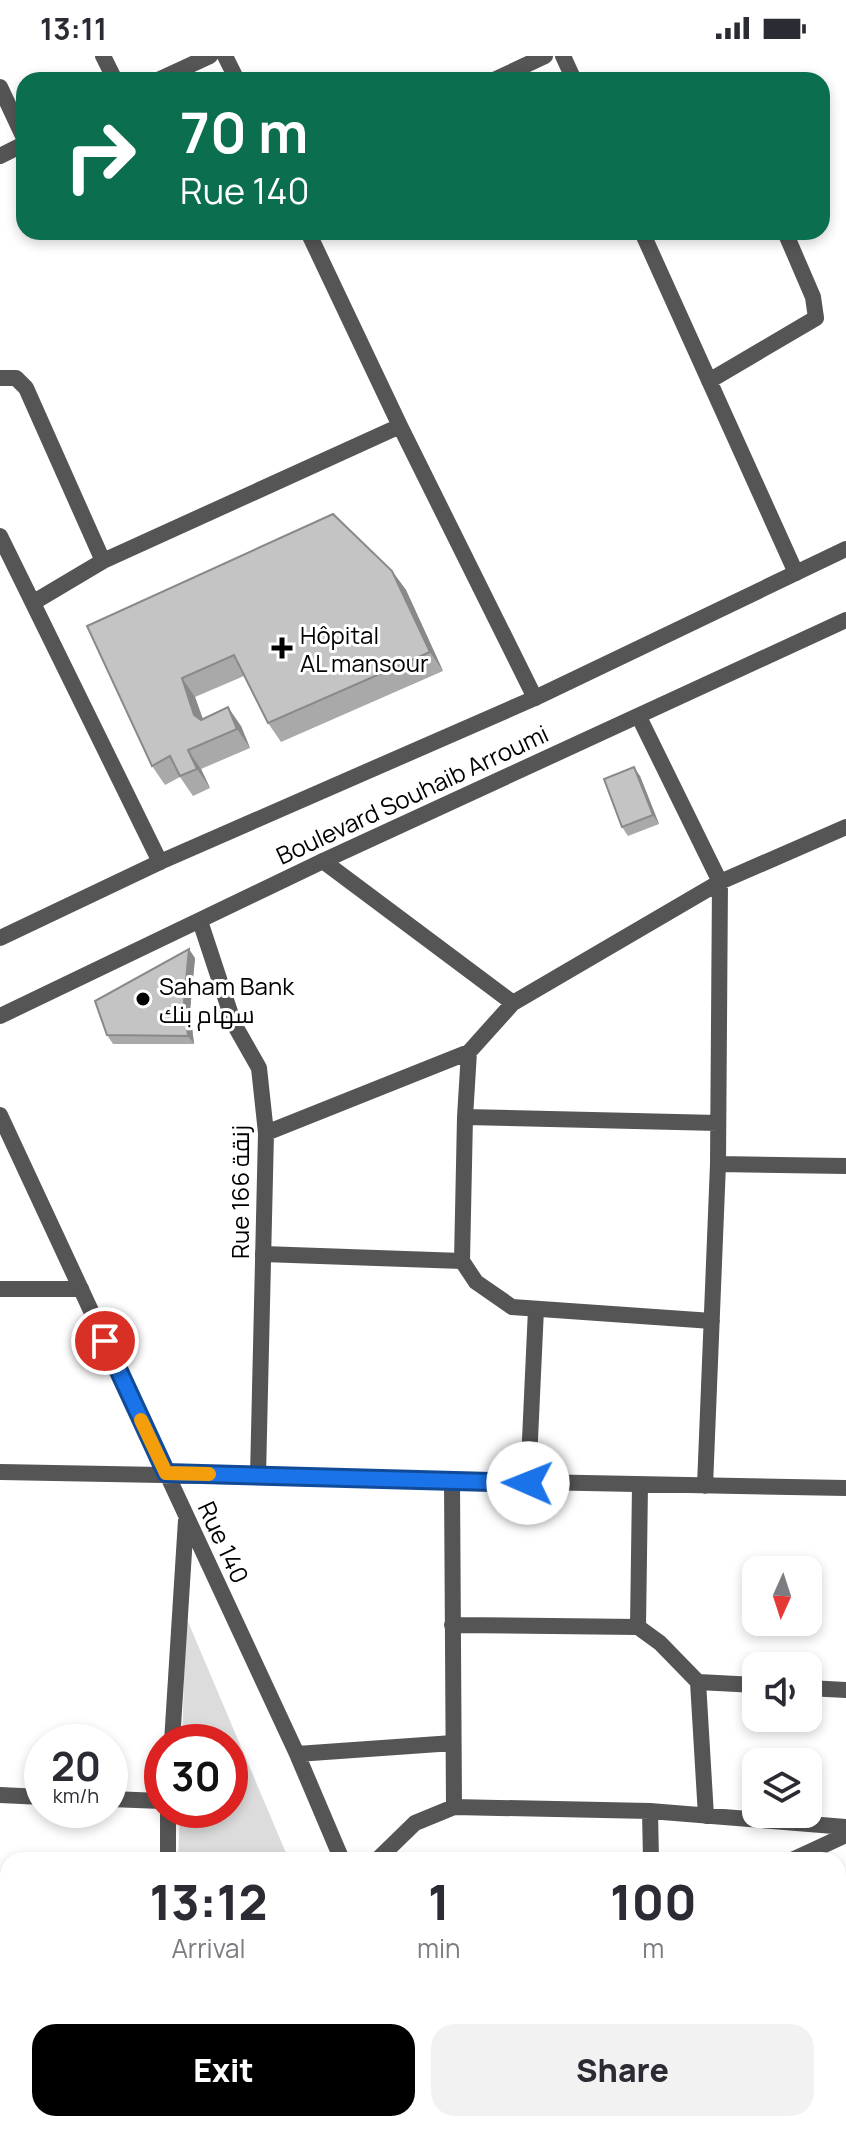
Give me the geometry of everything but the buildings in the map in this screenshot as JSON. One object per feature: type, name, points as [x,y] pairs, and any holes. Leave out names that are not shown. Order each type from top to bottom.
[{"type":"street","points":[[175,72],[210,56]]},
{"type":"street","points":[[511,72],[545,56]]},
{"type":"street","points":[[0,87],[16,121]]},
{"type":"street","points":[[312,240],[535,698]]},
{"type":"street","points":[[646,240],[796,573]]},
{"type":"street","points":[[709,381],[816,318],[813,297],[788,240]]},
{"type":"street","points":[[0,378],[16,378],[31,397],[103,561]]},
{"type":"street","points":[[34,602],[103,561],[400,426]]},
{"type":"street","points":[[0,536],[4,555],[34,602],[160,862]]},
{"type":"street","name":"Boulevard Souhaib Arroumi","points":[[0,938],[160,862],[535,698],[846,549]]},
{"type":"street","name":"Boulevard Souhaib Arroumi","points":[[0,1016],[323,861],[846,620]]},
{"type":"street","points":[[639,717],[720,882],[718,1164],[705,1486]]},
{"type":"street","points":[[266,1133],[469,1052],[513,1003],[720,882],[846,827]]},
{"type":"street","points":[[323,861],[513,1003]]},
{"type":"street","name":"Rue 166 زنقة","points":[[200,921],[234,1024],[259,1068],[266,1133],[258,1476]]},
{"type":"street","points":[[469,1052],[462,1261],[476,1282],[512,1307],[712,1321]]},
{"type":"street","name":"Rue 140","points":[[0,1115],[297,1754],[339,1852]]},
{"type":"street","points":[[465,1117],[718,1123]]},
{"type":"street","points":[[718,1164],[846,1166]]},
{"type":"street","points":[[263,1254],[462,1261]]},
{"type":"street","points":[[0,1289],[81,1289]]},
{"type":"street","points":[[528,1483],[536,1309]]},
{"type":"street","points":[[0,1472],[846,1488]]},
{"type":"street","points":[[452,1481],[454,1807]]},
{"type":"street","points":[[638,1627],[640,1486]]},
{"type":"street","points":[[173,1724],[186,1518]]},
{"type":"street","points":[[452,1625],[638,1627],[660,1643],[698,1682],[706,1816]]},
{"type":"street","points":[[698,1682],[742,1684]]},
{"type":"street","points":[[822,1689],[846,1690]]},
{"type":"street","points":[[297,1754],[453,1743]]},
{"type":"street","points":[[0,1795],[24,1796]]},
{"type":"street","points":[[385,1852],[415,1823],[454,1807],[650,1811],[846,1827]]},
{"type":"street","points":[[650,1811],[651,1852]]},
{"type":"street","points":[[168,1828],[168,1852]]},
{"type":"street","points":[[809,1852],[846,1835]]},
{"type":"shaded area","points":[[186,1617],[231,1724],[183,1724]]},
{"type":"shaded area","points":[[248,1763],[286,1852],[178,1852],[179,1828],[248,1828]]},
{"type":"slow traffic","points":[[141,1420],[166,1473],[209,1474]]},
{"type":"place","name":"Hôpital AL mansour","points":[[282,648]]},
{"type":"place","name":"Saham Bank سهام بنك","points":[[143,999]]},
{"type":"route","points":[[105,1341],[166,1473],[528,1483]]}]
